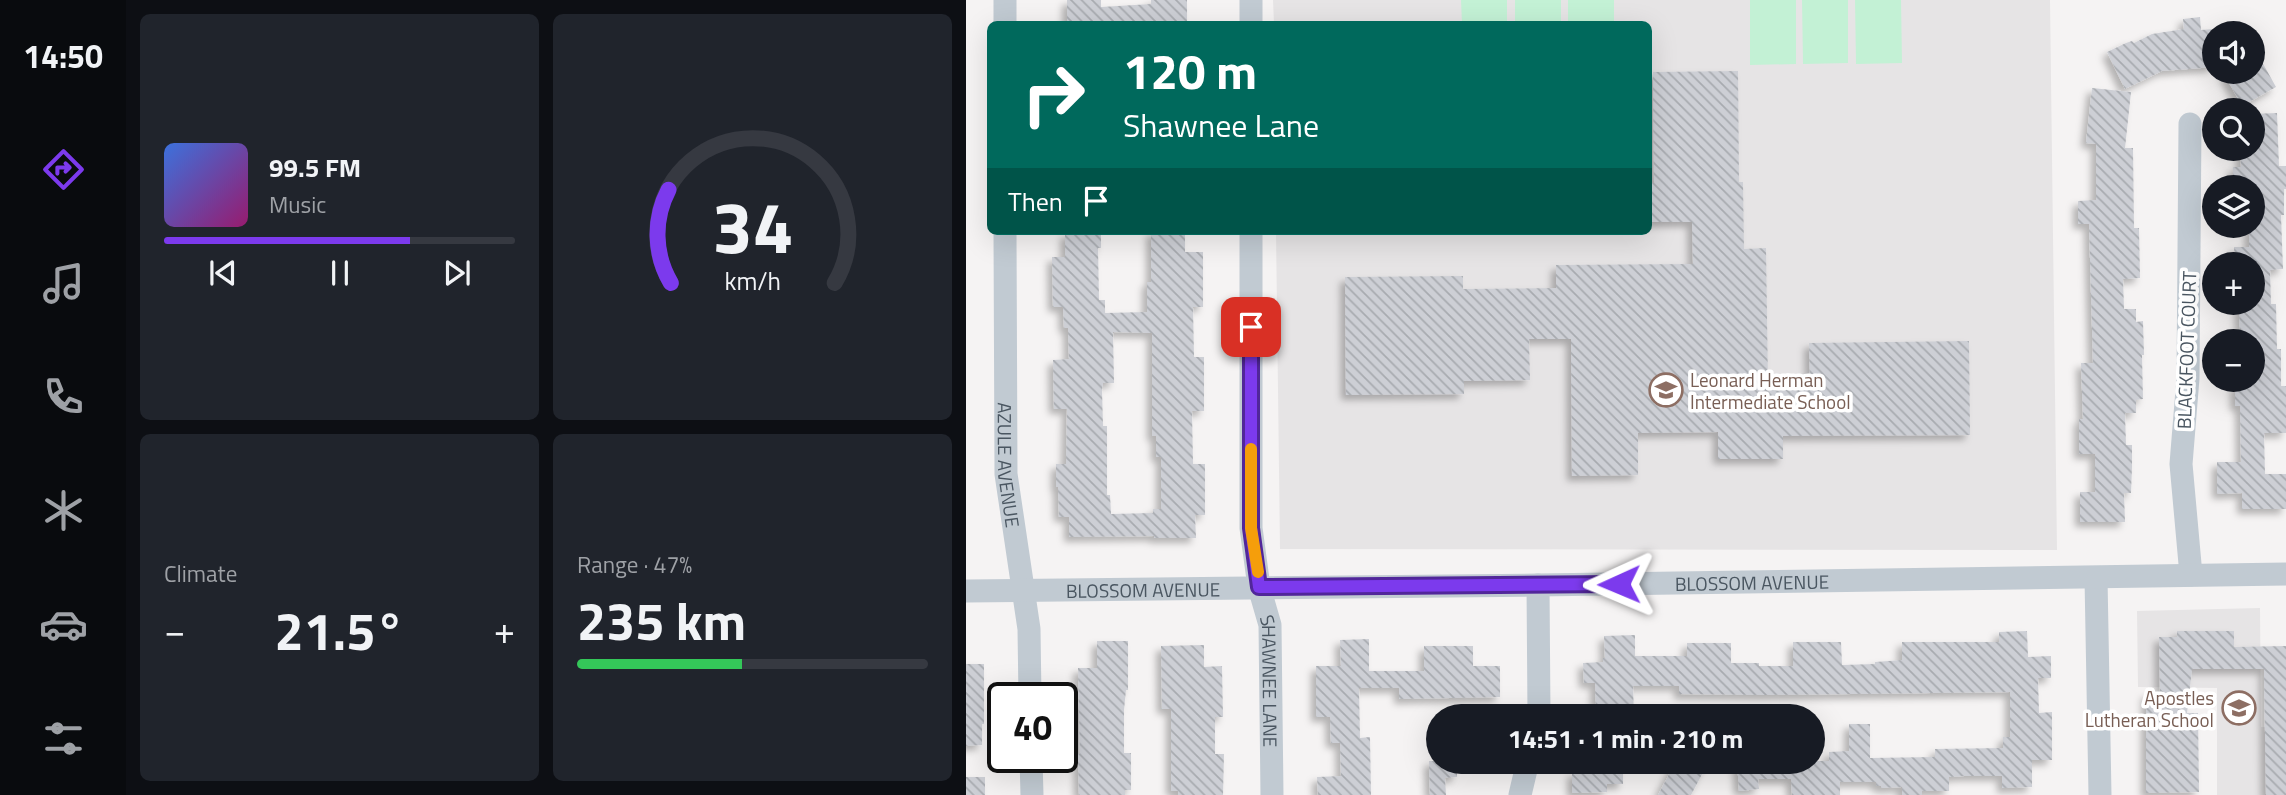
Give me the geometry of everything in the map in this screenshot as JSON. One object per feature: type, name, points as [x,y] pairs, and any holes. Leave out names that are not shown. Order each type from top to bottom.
[{"type":"street","points":[[1005,0],[1005,21]]},
{"type":"street","points":[[1251,0],[1251,21]]},
{"type":"street","name":"BLACKFOOT COURT","points":[[2190,124],[2188,378],[2182,464],[2191,575]]},
{"type":"street","name":"AZULE AVENUE","points":[[1006,235],[1006,474],[1029,629],[1030,682]]},
{"type":"street","name":"SHAWNEE LANE","points":[[1251,235],[1251,528],[1259,587],[1270,625],[1272,795]]},
{"type":"street","name":"BLOSSOM AVENUE","points":[[966,591],[1538,586],[2286,574]]},
{"type":"street","points":[[2096,578],[2100,795]]},
{"type":"street","points":[[1538,586],[1539,704]]},
{"type":"street","points":[[1031,773],[1032,795]]},
{"type":"street","points":[[1520,795],[1525,774]]},
{"type":"shaded area","name":"Leonard Herman Intermediate School","points":[[1273,0],[2050,0],[2057,550],[1280,549],[1276,235],[1652,235],[1652,21],[1274,21]]},
{"type":"shaded area","name":"Apostles Lutheran School","points":[[2260,608],[2261,727],[2286,728],[2286,795],[2217,795],[2217,688],[2138,687],[2137,611]]},
{"type":"green space","points":[[1461,0],[1507,0],[1507,21],[1462,21]]},
{"type":"green space","points":[[1515,0],[1561,0],[1561,21],[1515,21]]},
{"type":"green space","points":[[1568,0],[1614,0],[1614,21],[1568,21]]},
{"type":"green space","points":[[1750,0],[1796,0],[1796,64],[1750,65]]},
{"type":"green space","points":[[1802,0],[1848,0],[1848,63],[1803,64]]},
{"type":"green space","points":[[1855,0],[1901,0],[1902,63],[1856,64]]},
{"type":"building","points":[[1067,0],[1101,0],[1101,7],[1151,4],[1151,0],[1187,0],[1187,21],[1067,21]]},
{"type":"building","points":[[2200,17],[2202,68],[2162,71],[2125,89],[2107,52],[2152,34],[2184,29],[2183,19]]},
{"type":"building","points":[[2265,67],[2276,87],[2256,98],[2238,98],[2230,84],[2265,84]]},
{"type":"building","points":[[1738,71],[1739,182],[1743,182],[1744,249],[1766,248],[1768,385],[1810,385],[1809,343],[1969,341],[1970,435],[1783,436],[1783,459],[1718,459],[1718,432],[1638,433],[1638,475],[1572,476],[1571,339],[1529,339],[1530,380],[1464,381],[1464,394],[1346,395],[1345,277],[1463,276],[1463,289],[1556,288],[1556,265],[1693,264],[1692,222],[1652,222],[1653,72]]},
{"type":"building","points":[[2092,88],[2131,92],[2125,148],[2133,148],[2134,228],[2139,228],[2140,278],[2123,279],[2124,309],[2136,309],[2136,322],[2143,321],[2144,355],[2143,399],[2136,400],[2136,413],[2125,413],[2126,445],[2132,445],[2132,467],[2131,493],[2124,493],[2125,522],[2080,522],[2080,492],[2095,492],[2095,454],[2079,454],[2079,419],[2083,419],[2081,363],[2093,363],[2089,224],[2078,224],[2078,201],[2096,200],[2096,144],[2086,143]]},
{"type":"building","points":[[2265,113],[2277,113],[2279,166],[2286,166],[2284,215],[2281,215],[2283,269],[2270,270],[2271,304],[2276,304],[2277,349],[2281,349],[2281,386],[2286,386],[2286,433],[2264,433],[2265,474],[2286,474],[2286,509],[2242,509],[2242,493],[2217,494],[2217,462],[2241,462],[2240,406],[2235,406],[2235,392],[2265,392],[2265,329],[2240,329],[2239,315],[2265,315],[2265,252],[2234,252],[2234,247],[2249,247],[2249,238],[2265,238],[2265,175],[2233,175],[2233,167],[2241,167],[2241,161],[2265,161]]},
{"type":"building","points":[[1065,235],[1101,235],[1101,248],[1098,248],[1099,300],[1105,300],[1105,313],[1147,312],[1147,282],[1151,282],[1151,235],[1185,235],[1185,252],[1203,252],[1203,307],[1193,307],[1194,357],[1204,357],[1204,411],[1192,411],[1193,464],[1205,464],[1205,515],[1195,515],[1196,538],[1069,537],[1069,517],[1059,517],[1056,487],[1056,464],[1066,464],[1067,409],[1054,409],[1053,360],[1069,359],[1068,328],[1064,328],[1063,307],[1053,307],[1052,257],[1065,257]],"holes":[[[1113,332],[1152,333],[1152,436],[1156,436],[1156,457],[1161,457],[1161,509],[1153,509],[1153,513],[1111,514],[1110,495],[1107,495],[1107,426],[1103,426],[1102,390],[1103,383],[1114,383]]]},
{"type":"building","points":[[2027,631],[2028,657],[2051,656],[2051,678],[2038,678],[2039,713],[2052,712],[2052,760],[2032,760],[2032,787],[2002,788],[2002,776],[1964,776],[1949,777],[1949,791],[1922,791],[1922,795],[1902,795],[1902,787],[1881,788],[1876,786],[1876,782],[1840,782],[1840,795],[1792,795],[1791,779],[1758,779],[1759,789],[1739,791],[1738,774],[1825,774],[1825,761],[1829,761],[1829,752],[1849,751],[1849,724],[1870,724],[1870,758],[1935,757],[1935,749],[2003,748],[2003,737],[2010,737],[2010,692],[1679,694],[1679,686],[1633,686],[1634,704],[1596,704],[1595,683],[1584,683],[1583,663],[1603,662],[1605,658],[1604,636],[1635,635],[1635,656],[1687,656],[1687,643],[1731,643],[1731,663],[1793,666],[1793,642],[1841,642],[1842,665],[1875,664],[1902,660],[1902,642],[1999,642],[1999,632]]},
{"type":"building","points":[[2177,631],[2234,631],[2234,647],[2286,646],[2286,795],[2266,795],[2264,669],[2192,669],[2187,713],[2198,713],[2199,792],[2146,793],[2146,693],[2160,693],[2159,637],[2177,637]]},
{"type":"building","points":[[1369,639],[1369,671],[1424,671],[1424,646],[1473,646],[1473,666],[1500,666],[1500,697],[1399,699],[1399,688],[1359,688],[1360,738],[1370,737],[1371,795],[1318,795],[1317,777],[1341,776],[1340,743],[1331,743],[1330,717],[1316,717],[1316,666],[1341,666],[1340,640]]},
{"type":"building","points":[[1097,641],[1128,641],[1124,753],[1131,753],[1131,790],[1125,790],[1125,795],[1079,795],[1078,668],[1097,668]]},
{"type":"building","points":[[1204,645],[1204,667],[1222,666],[1223,717],[1215,717],[1215,754],[1224,754],[1223,795],[1178,795],[1178,791],[1171,791],[1171,709],[1162,709],[1161,646]]},
{"type":"building","points":[[966,664],[984,664],[982,745],[966,746]]},
{"type":"building","points":[[1429,774],[1457,774],[1457,777],[1445,778],[1446,795],[1430,795]]},
{"type":"building","points":[[1572,774],[1623,774],[1623,784],[1607,784],[1607,792],[1572,793]]},
{"type":"building","points":[[1669,774],[1702,774],[1691,795],[1658,795]]},
{"type":"building","points":[[966,777],[985,777],[985,795],[966,795]]},
{"type":"slow traffic","points":[[1251,449],[1251,528],[1258,572]]},
{"type":"place","name":"Leonard Herman Intermediate School","points":[[1666,390]]},
{"type":"place","name":"Apostles Lutheran School","points":[[2239,708]]},
{"type":"route","points":[[1251,327],[1251,528],[1259,587],[1619,584]]}]
